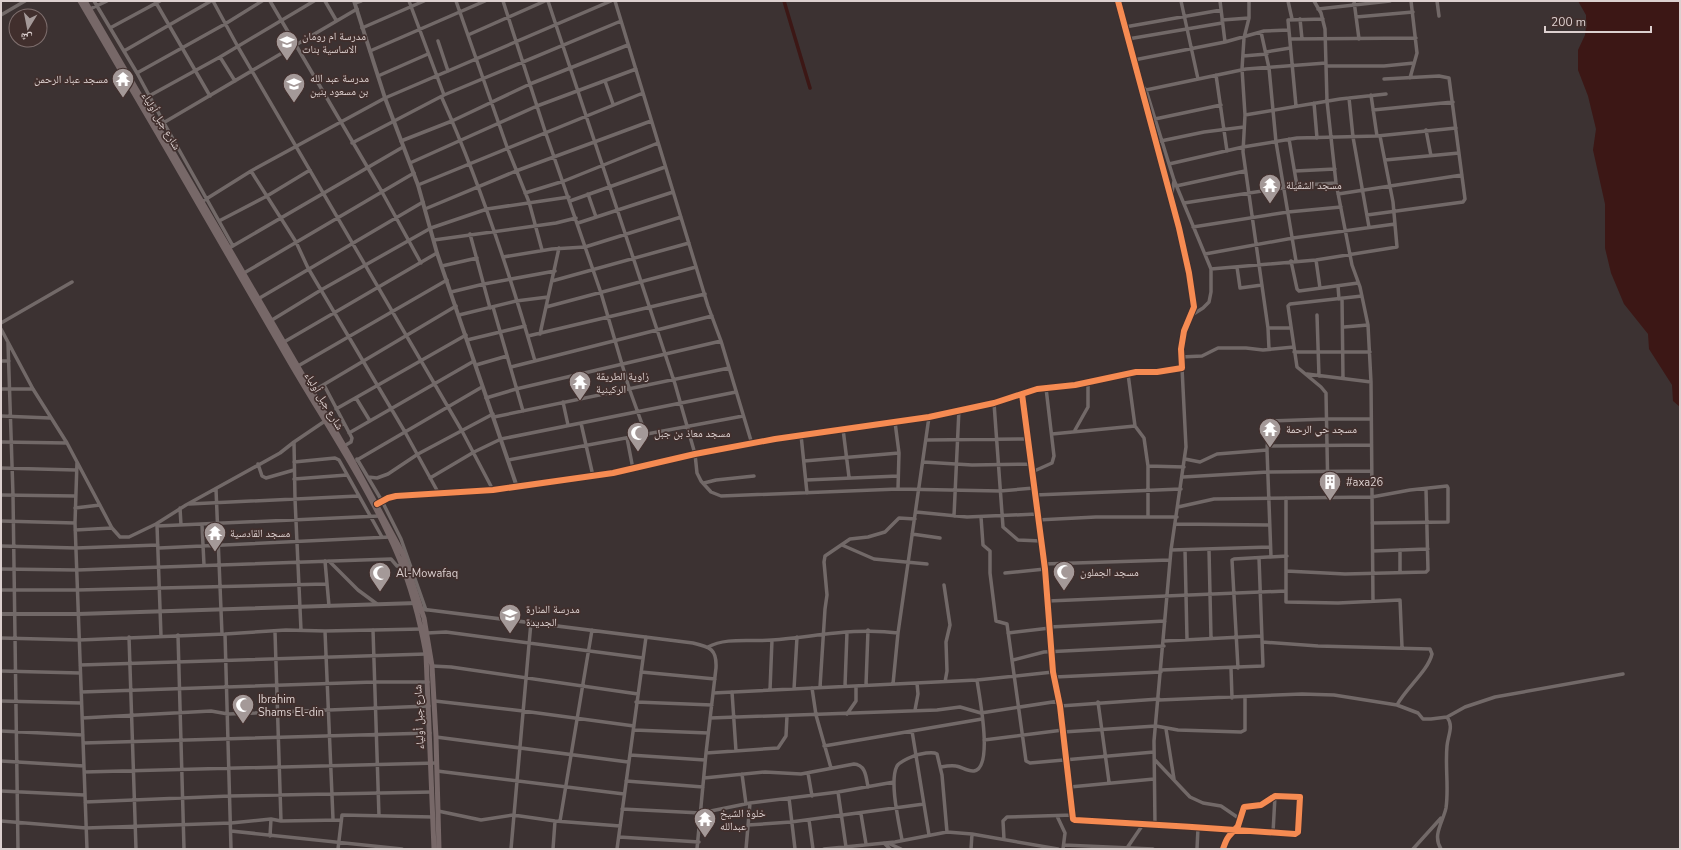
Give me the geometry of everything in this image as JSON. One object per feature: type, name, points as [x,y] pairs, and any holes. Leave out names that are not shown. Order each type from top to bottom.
[{"type":"main road","name":"شارع جبل أولياء","points":[[80,1],[379,516],[390,537],[417,603],[424,609],[432,666],[437,763],[439,849]]},
{"type":"main road","name":"شارع جبل أولياء","points":[[85,1],[158,126],[204,200],[258,299],[272,320],[344,446],[356,460],[380,502],[403,554],[417,603],[426,654],[434,849]]},
{"type":"street","points":[[1,15],[25,1]]},
{"type":"street","points":[[94,1],[137,73],[204,200],[219,221],[231,247],[323,192],[404,147]]},
{"type":"street","points":[[90,10],[106,1]]},
{"type":"street","points":[[124,51],[212,1],[393,310],[474,452],[493,490]]},
{"type":"street","points":[[137,73],[225,24],[262,1]]},
{"type":"street","points":[[270,1],[382,192],[421,263]]},
{"type":"street","points":[[149,96],[238,47],[314,1]]},
{"type":"street","points":[[325,1],[336,20]]},
{"type":"street","points":[[361,1],[354,2],[362,28],[385,98],[414,173],[437,253],[517,487]]},
{"type":"street","points":[[409,1],[452,121],[461,140],[487,209],[535,361]]},
{"type":"street","points":[[362,28],[424,1]]},
{"type":"street","points":[[456,1],[507,147],[529,202],[542,250]]},
{"type":"street","points":[[370,50],[460,13],[485,1]]},
{"type":"street","points":[[503,1],[545,131],[556,157],[602,293],[629,388],[646,435]]},
{"type":"street","points":[[468,35],[547,1],[572,67],[650,306],[673,379],[694,454],[697,473],[714,494],[721,496],[898,489],[1000,491],[1034,488]]},
{"type":"street","points":[[204,200],[251,171],[340,121],[385,98],[437,77],[600,3],[611,1]]},
{"type":"street","points":[[615,1],[704,294],[721,341],[752,444]]},
{"type":"street","points":[[1118,1],[1171,198],[1189,273],[1194,307],[1185,328],[1181,356],[1186,418],[1185,459],[1171,550],[1166,596],[1164,646],[1154,752],[1155,825]]},
{"type":"street","points":[[1181,1],[1198,79]]},
{"type":"street","points":[[1220,1],[1225,42]]},
{"type":"street","points":[[1249,1],[1249,18],[1244,38],[1242,69],[1245,115],[1243,147],[1245,171],[1262,285],[1264,313],[1268,328],[1269,349]]},
{"type":"street","points":[[1288,1],[1292,19]]},
{"type":"street","points":[[1314,1],[1323,19],[1326,39],[1327,101],[1336,183],[1350,256],[1362,296],[1368,325],[1371,382],[1370,419],[1373,601]]},
{"type":"street","points":[[1318,9],[1354,3],[1390,1]]},
{"type":"street","points":[[1410,78],[1417,53],[1412,1]]},
{"type":"street","points":[[1437,1],[1439,16]]},
{"type":"street","points":[[110,28],[157,2],[169,26],[210,96]]},
{"type":"street","points":[[1354,3],[1359,39]]},
{"type":"street","points":[[158,126],[357,9]]},
{"type":"street","points":[[1125,27],[1221,10]]},
{"type":"street","points":[[1356,17],[1413,12]]},
{"type":"street","points":[[1128,39],[1187,29],[1222,21],[1249,18]]},
{"type":"street","points":[[1296,106],[1288,21],[1292,19],[1323,19]]},
{"type":"street","points":[[1300,19],[1302,39]]},
{"type":"street","points":[[352,143],[443,96],[621,21]]},
{"type":"street","points":[[1134,60],[1244,38],[1261,32],[1289,30]]},
{"type":"street","points":[[1261,32],[1269,68],[1276,142],[1296,261]]},
{"type":"street","points":[[1290,39],[1416,38]]},
{"type":"street","points":[[438,41],[448,71]]},
{"type":"street","points":[[401,141],[452,121],[530,84],[628,45]]},
{"type":"street","points":[[1243,56],[1290,48]]},
{"type":"street","points":[[378,76],[428,54]]},
{"type":"street","points":[[220,57],[235,81]]},
{"type":"street","points":[[1146,90],[1242,69],[1326,65],[1384,66],[1414,63]]},
{"type":"street","points":[[410,163],[498,122],[636,69]]},
{"type":"street","points":[[1216,75],[1226,151]]},
{"type":"street","points":[[1367,215],[1463,202],[1465,199],[1450,80],[1447,77],[1384,79]]},
{"type":"street","points":[[605,81],[614,104]]},
{"type":"street","points":[[1141,84],[1146,90],[1176,186],[1211,269],[1211,292],[1209,302],[1203,308],[1192,314]]},
{"type":"street","points":[[418,185],[545,131],[643,93]]},
{"type":"street","points":[[1245,115],[1327,101],[1386,94]]},
{"type":"street","points":[[1211,269],[1350,256],[1397,247],[1390,186],[1371,95]]},
{"type":"street","points":[[1348,98],[1353,137],[1369,227]]},
{"type":"street","points":[[1373,110],[1453,102]]},
{"type":"street","points":[[1314,103],[1317,138]]},
{"type":"street","points":[[1155,119],[1221,105]]},
{"type":"street","points":[[425,209],[516,171],[651,121]]},
{"type":"street","points":[[1156,142],[1224,129],[1244,127]]},
{"type":"street","points":[[1169,164],[1243,147],[1289,139],[1379,136],[1456,128]]},
{"type":"street","points":[[1426,130],[1431,156]]},
{"type":"street","points":[[1289,139],[1297,186]]},
{"type":"street","points":[[525,193],[564,181],[658,143]]},
{"type":"street","points":[[1385,160],[1459,153]]},
{"type":"street","points":[[272,320],[321,290],[431,228],[487,209],[529,202],[569,199],[588,194],[666,167]]},
{"type":"street","points":[[1295,172],[1335,169]]},
{"type":"street","points":[[219,221],[267,196],[310,170]]},
{"type":"street","points":[[251,171],[296,242],[308,268],[392,409],[439,494]]},
{"type":"street","points":[[1176,186],[1245,171]]},
{"type":"street","points":[[244,273],[414,173]]},
{"type":"street","points":[[1338,194],[1462,175]]},
{"type":"street","points":[[1171,198],[1174,180]]},
{"type":"street","points":[[1184,203],[1297,186],[1336,183]]},
{"type":"street","points":[[578,223],[673,192]]},
{"type":"street","points":[[588,194],[596,217]]},
{"type":"street","points":[[258,299],[352,242],[423,202]]},
{"type":"street","points":[[1193,227],[1288,212],[1341,207]]},
{"type":"street","points":[[503,257],[542,250],[586,247],[681,217]]},
{"type":"street","points":[[434,240],[556,223],[576,218]]},
{"type":"street","points":[[1205,254],[1292,238],[1395,224]]},
{"type":"street","points":[[470,234],[523,411]]},
{"type":"street","points":[[552,280],[689,243]]},
{"type":"street","points":[[540,334],[559,248]]},
{"type":"street","points":[[284,342],[437,253]]},
{"type":"street","points":[[442,266],[477,258]]},
{"type":"street","points":[[1316,260],[1320,288]]},
{"type":"street","points":[[1291,261],[1297,290],[1358,283]]},
{"type":"street","points":[[1237,266],[1240,288],[1262,285]]},
{"type":"street","points":[[546,307],[696,267]]},
{"type":"street","points":[[451,292],[510,278],[555,270]]},
{"type":"street","points":[[298,366],[349,335],[447,280]]},
{"type":"street","points":[[1,323],[72,282]]},
{"type":"street","points":[[1338,286],[1341,298],[1344,327],[1343,378]]},
{"type":"street","points":[[528,336],[609,318],[650,306],[704,294]]},
{"type":"street","points":[[1328,497],[1328,419],[1325,391],[1297,367],[1289,305],[1362,296]]},
{"type":"street","points":[[459,315],[516,301],[548,297]]},
{"type":"street","points":[[313,391],[456,306]]},
{"type":"street","points":[[1317,315],[1319,376]]},
{"type":"street","points":[[510,367],[712,316]]},
{"type":"street","points":[[1344,327],[1368,325]]},
{"type":"street","points":[[336,409],[467,338],[525,326]]},
{"type":"street","points":[[1268,328],[1291,328]]},
{"type":"street","points":[[1,329],[33,389],[67,443],[112,528],[120,537],[129,537],[157,525],[186,504],[280,453],[325,421]]},
{"type":"street","points":[[486,398],[516,389],[721,341]]},
{"type":"street","points":[[8,342],[13,495],[18,849]]},
{"type":"street","points":[[1181,356],[1202,356],[1218,348],[1269,349],[1294,346]]},
{"type":"street","points":[[1294,352],[1370,352]]},
{"type":"street","points":[[350,433],[475,363],[507,356]]},
{"type":"street","points":[[1,361],[9,361]]},
{"type":"street","points":[[368,477],[383,476],[418,454],[493,416],[729,368]]},
{"type":"street","points":[[380,502],[396,496],[493,490],[593,476],[633,469],[694,454],[801,435],[929,417],[959,409],[994,403],[1046,388],[1128,374],[1157,372],[1182,368]]},
{"type":"street","points":[[1128,374],[1134,426],[1144,438],[1148,466],[1148,517]]},
{"type":"street","points":[[1306,374],[1371,382]]},
{"type":"street","points":[[1075,430],[1088,407],[1088,382]]},
{"type":"street","points":[[324,385],[350,433],[352,440],[344,446]]},
{"type":"street","points":[[482,387],[356,460],[368,477],[401,539],[424,609],[693,643],[708,647],[713,651],[716,658],[715,679],[705,760],[697,849]]},
{"type":"street","points":[[1032,472],[1047,466],[1054,459],[1046,388]]},
{"type":"street","points":[[1,389],[33,389]]},
{"type":"street","points":[[430,478],[474,452],[501,439],[736,392]]},
{"type":"street","points":[[1022,394],[1037,520],[1045,570],[1053,672],[1060,703],[1072,815],[1075,820],[1144,823],[1155,825],[1234,830],[1273,833],[1297,834],[1299,796],[1275,796],[1261,806],[1244,807],[1238,826],[1234,830],[1227,837],[1223,849]]},
{"type":"street","points":[[356,398],[370,421]]},
{"type":"street","points":[[563,402],[568,425]]},
{"type":"street","points":[[994,403],[1003,527],[1016,540],[1040,541]]},
{"type":"street","points":[[954,516],[959,409]]},
{"type":"street","points":[[1,416],[50,418]]},
{"type":"street","points":[[508,460],[743,416]]},
{"type":"street","points":[[893,684],[898,633],[927,440],[929,417]]},
{"type":"street","points":[[1271,557],[1267,448],[1269,421],[1370,419]]},
{"type":"street","points":[[895,422],[899,453],[898,489]]},
{"type":"street","points":[[335,429],[344,423]]},
{"type":"street","points":[[581,423],[593,476]]},
{"type":"street","points":[[1052,434],[1075,430],[1134,426]]},
{"type":"street","points":[[844,429],[849,477]]},
{"type":"street","points":[[801,435],[807,493]]},
{"type":"street","points":[[627,438],[633,469]]},
{"type":"street","points":[[927,440],[1028,439]]},
{"type":"street","points":[[1,442],[67,443]]},
{"type":"street","points":[[294,442],[294,479],[301,630]]},
{"type":"street","points":[[1185,459],[1200,462],[1217,454],[1267,448],[1371,445]]},
{"type":"street","points":[[804,461],[899,453]]},
{"type":"street","points":[[294,462],[335,458],[339,460],[382,537]]},
{"type":"street","points":[[77,461],[75,523],[87,849]]},
{"type":"street","points":[[923,462],[956,465],[1031,464]]},
{"type":"street","points":[[258,464],[262,476],[266,478],[294,470]]},
{"type":"street","points":[[1148,466],[1184,466]]},
{"type":"street","points":[[1,468],[76,470]]},
{"type":"street","points":[[1183,477],[1268,472],[1371,471]]},
{"type":"street","points":[[294,479],[347,475]]},
{"type":"street","points":[[704,483],[716,480],[754,476]]},
{"type":"street","points":[[806,480],[898,476]]},
{"type":"street","points":[[1178,507],[1214,499],[1372,497],[1426,488],[1447,486],[1448,488],[1448,522],[1372,523]]},
{"type":"street","points":[[1286,571],[1325,574],[1373,574],[1428,570],[1426,488]]},
{"type":"street","points":[[216,489],[219,524],[221,610],[226,660],[231,849]]},
{"type":"street","points":[[1035,495],[1181,489]]},
{"type":"street","points":[[1,495],[75,496]]},
{"type":"street","points":[[186,504],[358,496]]},
{"type":"street","points":[[1286,498],[1287,602],[1338,603],[1398,600],[1401,602],[1402,648]]},
{"type":"street","points":[[75,508],[100,505]]},
{"type":"street","points":[[180,508],[181,525]]},
{"type":"street","points":[[916,512],[981,517],[1037,514]]},
{"type":"street","points":[[157,525],[202,525],[369,515],[379,516]]},
{"type":"street","points":[[981,517],[983,545],[990,551],[990,573],[996,621],[999,623],[1006,623],[1013,660],[1026,761],[1030,763],[1154,752]]},
{"type":"street","points":[[1037,520],[1177,517]]},
{"type":"street","points":[[820,687],[827,595],[824,560],[826,555],[852,538],[868,537],[885,532],[899,518],[915,520]]},
{"type":"street","points":[[1,521],[75,523]]},
{"type":"street","points":[[1176,524],[1269,525]]},
{"type":"street","points":[[157,525],[161,636]]},
{"type":"street","points":[[202,525],[204,565]]},
{"type":"street","points":[[76,530],[112,528]]},
{"type":"street","points":[[912,534],[940,538]]},
{"type":"street","points":[[129,537],[132,546]]},
{"type":"street","points":[[1,546],[76,548],[219,545],[298,540],[390,537]]},
{"type":"street","points":[[842,545],[868,557],[927,564]]},
{"type":"street","points":[[1171,550],[1270,547]]},
{"type":"street","points":[[1185,550],[1187,639]]},
{"type":"street","points":[[1209,550],[1211,638]]},
{"type":"street","points":[[1373,550],[1428,550]]},
{"type":"street","points":[[1400,550],[1400,573]]},
{"type":"street","points":[[1238,668],[1232,559],[1287,556]]},
{"type":"street","points":[[1054,677],[1263,666],[1259,558]]},
{"type":"street","points":[[1,569],[77,570],[391,559],[397,566],[402,566]]},
{"type":"street","points":[[1044,564],[1170,560]]},
{"type":"street","points":[[327,561],[353,586],[377,604]]},
{"type":"street","points":[[327,561],[326,584],[329,606]]},
{"type":"street","points":[[1005,573],[1045,570]]},
{"type":"street","points":[[1,590],[159,589],[299,583],[326,584]]},
{"type":"street","points":[[944,585],[950,625],[946,642],[947,671],[945,682]]},
{"type":"street","points":[[1048,601],[1286,591]]},
{"type":"street","points":[[1,614],[160,612],[417,603]]},
{"type":"street","points":[[1008,633],[1050,628],[1165,621]]},
{"type":"street","points":[[511,849],[531,622]]},
{"type":"street","points":[[1,638],[79,640],[301,630],[422,629]]},
{"type":"street","points":[[373,630],[379,816]]},
{"type":"street","points":[[560,821],[592,630]]},
{"type":"street","points":[[708,647],[728,640],[740,642],[772,640],[868,630],[898,633]]},
{"type":"street","points":[[866,685],[868,630]]},
{"type":"street","points":[[325,631],[333,819]]},
{"type":"street","points":[[275,632],[281,821]]},
{"type":"street","points":[[427,633],[446,632],[644,658]]},
{"type":"street","points":[[845,686],[847,632]]},
{"type":"street","points":[[178,635],[184,849]]},
{"type":"street","points":[[1164,641],[1236,636],[1261,636]]},
{"type":"street","points":[[617,849],[646,637]]},
{"type":"street","points":[[794,689],[797,637]]},
{"type":"street","points":[[129,638],[136,849]]},
{"type":"street","points":[[770,690],[772,640]]},
{"type":"street","points":[[1262,642],[1338,647],[1426,648],[1432,651],[1426,668],[1404,692],[1397,705]]},
{"type":"street","points":[[1013,660],[1052,652],[1164,646]]},
{"type":"street","points":[[80,665],[130,662],[178,662],[426,654]]},
{"type":"street","points":[[432,666],[638,694]]},
{"type":"street","points":[[1231,668],[1232,698]]},
{"type":"street","points":[[1,671],[80,673]]},
{"type":"street","points":[[641,672],[715,679]]},
{"type":"street","points":[[713,693],[945,682],[1053,672]]},
{"type":"street","points":[[710,718],[847,714],[937,710],[960,707],[981,713],[1060,703],[1232,698],[1302,694],[1334,695],[1397,705],[1418,713],[1423,718],[1447,717],[1465,707],[1494,697],[1623,674]]},
{"type":"street","points":[[941,767],[952,765],[970,771],[978,769],[983,760],[984,740],[977,680]]},
{"type":"street","points":[[81,692],[327,683],[428,682]]},
{"type":"street","points":[[915,710],[918,694],[917,683]]},
{"type":"street","points":[[847,714],[856,700],[856,686]]},
{"type":"street","points":[[812,688],[816,715],[830,768]]},
{"type":"street","points":[[732,692],[735,718],[736,751]]},
{"type":"street","points":[[984,740],[1022,734],[1156,726],[1166,729],[1221,732],[1244,731],[1245,697]]},
{"type":"street","points":[[1,701],[81,703]]},
{"type":"street","points":[[434,701],[578,718],[634,728],[708,733]]},
{"type":"street","points":[[636,702],[712,705]]},
{"type":"street","points":[[1098,702],[1109,782]]},
{"type":"street","points":[[82,718],[180,714],[213,711],[228,714],[429,706]]},
{"type":"street","points":[[706,753],[778,748],[786,736],[787,716]]},
{"type":"street","points":[[1441,849],[1437,835],[1443,815],[1447,791],[1447,745],[1451,724],[1447,717]]},
{"type":"street","points":[[824,746],[982,719]]},
{"type":"street","points":[[1166,729],[1175,780]]},
{"type":"street","points":[[1,731],[82,735]]},
{"type":"street","points":[[912,731],[929,835]]},
{"type":"street","points":[[83,743],[329,735],[430,734]]},
{"type":"street","points":[[436,737],[628,762]]},
{"type":"street","points":[[902,840],[894,782],[897,765],[917,755],[936,753],[941,767],[947,832]]},
{"type":"street","points":[[630,755],[705,760]]},
{"type":"street","points":[[1155,760],[1190,797],[1202,803],[1221,806],[1240,819]]},
{"type":"street","points":[[1,761],[84,766]]},
{"type":"street","points":[[84,772],[134,772],[377,763],[437,763]]},
{"type":"street","points":[[704,778],[742,774],[808,773],[858,764],[864,769],[868,788]]},
{"type":"street","points":[[437,771],[624,794]]},
{"type":"street","points":[[808,773],[812,796]]},
{"type":"street","points":[[742,774],[748,804],[746,849]]},
{"type":"street","points":[[1070,786],[1154,779]]},
{"type":"street","points":[[626,781],[703,787]]},
{"type":"street","points":[[622,809],[701,813],[748,804],[868,788],[894,782]]},
{"type":"street","points":[[1,790],[84,795]]},
{"type":"street","points":[[85,802],[230,796],[432,792]]},
{"type":"street","points":[[838,792],[846,847]]},
{"type":"street","points":[[1273,833],[1275,796]]},
{"type":"street","points":[[789,798],[795,849]]},
{"type":"street","points":[[748,825],[861,814],[924,804]]},
{"type":"street","points":[[438,811],[481,820],[513,815],[555,821],[620,826]]},
{"type":"street","points":[[861,814],[866,844]]},
{"type":"street","points":[[338,849],[341,820],[344,815],[433,817]]},
{"type":"street","points":[[1004,839],[1003,821],[1007,817],[1072,815]]},
{"type":"street","points":[[1413,849],[1443,815]]},
{"type":"street","points":[[1057,816],[1065,833],[1063,847],[1152,849]]},
{"type":"street","points":[[1,821],[86,828],[231,823],[271,819],[281,821],[341,820]]},
{"type":"street","points":[[270,836],[271,819]]},
{"type":"street","points":[[809,820],[813,849]]},
{"type":"street","points":[[553,849],[555,821]]},
{"type":"street","points":[[1127,848],[1144,823]]},
{"type":"street","points":[[1197,849],[1198,828]]},
{"type":"street","points":[[231,831],[402,849]]},
{"type":"street","points":[[824,849],[902,840],[947,832],[972,834],[1058,849]]},
{"type":"street","points":[[971,849],[972,834]]},
{"type":"street","points":[[619,837],[698,842]]},
{"type":"street","points":[[885,842],[890,849]]},
{"type":"street","points":[[885,842],[901,849]]},
{"type":"shaded area","points":[[1578,1],[1680,1],[1680,407],[1673,401],[1672,385],[1649,349],[1648,334],[1624,304],[1611,273],[1605,248],[1605,204],[1593,150],[1596,129],[1588,96],[1578,70],[1578,50],[1585,35],[1586,15]]},
{"type":"waterway","points":[[784,1],[810,88]]},
{"type":"cycle path","points":[[377,504],[388,498],[396,496],[493,490],[613,473],[695,454],[775,439],[929,417],[994,403],[1037,389],[1075,385],[1136,372],[1157,372],[1182,368],[1181,349],[1184,331],[1194,307],[1189,273],[1179,228],[1118,1]]},
{"type":"cycle path","points":[[1022,394],[1045,569],[1053,672],[1060,706],[1073,819],[1075,820],[1213,828],[1240,830],[1295,834],[1298,832],[1300,797],[1275,796],[1261,805],[1244,807],[1238,826],[1235,830],[1229,836],[1223,849]]},
{"type":"place","name":"مدرسة ام رومان الاساسية بنات","points":[[287,62]]},
{"type":"place","name":"مسجد عباد الرحمن","points":[[123,98]]},
{"type":"place","name":"مدرسة عبد الله بن مسعود بنين","points":[[294,104]]},
{"type":"place","name":"مسجد الشقيلة","points":[[1270,204]]},
{"type":"place","name":"زاوية الطريقة الركينية","points":[[580,402]]},
{"type":"place","name":"مسجد حي الرحمة","points":[[1270,448]]},
{"type":"place","name":"مسجد معاذ بن جبل","points":[[638,452]]},
{"type":"place","name":"#axa26","points":[[1330,502]]},
{"type":"place","name":"مسجد القادسية","points":[[215,552]]},
{"type":"place","name":"Al-Mowafaq","points":[[380,592]]},
{"type":"place","name":"مسجد الجملون","points":[[1064,592]]},
{"type":"place","name":"مدرسة المنارة الجديدة","points":[[510,634]]},
{"type":"place","name":"Ibrahim Shams El-din","points":[[243,724]]},
{"type":"place","name":"خلوة الشيخ عبدالله","points":[[705,838]]}]
